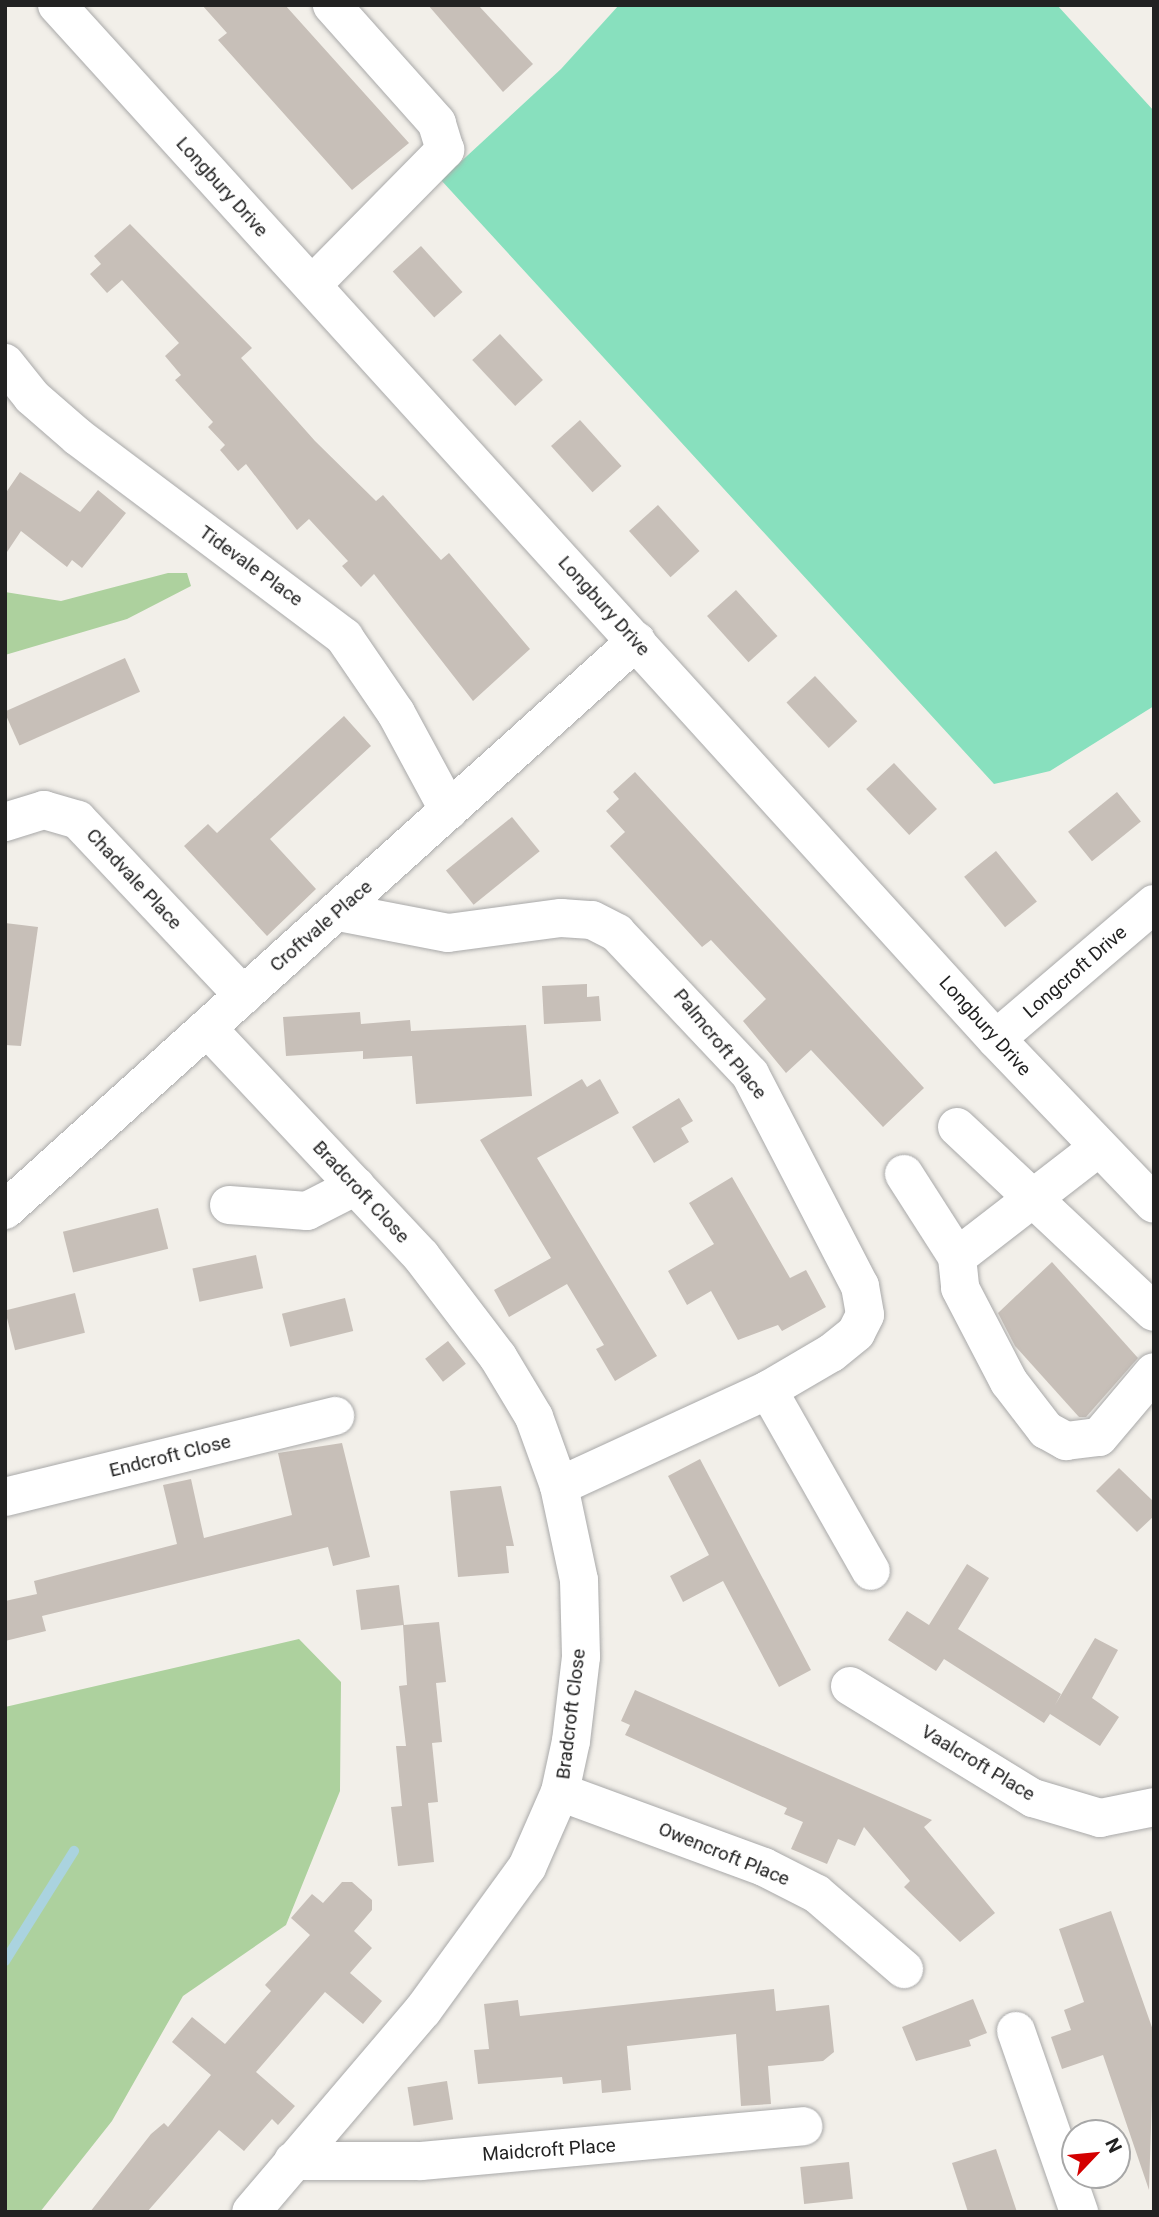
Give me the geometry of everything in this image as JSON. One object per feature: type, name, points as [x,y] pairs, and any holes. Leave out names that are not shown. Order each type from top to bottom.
[{"type":"street","name":"Longbury Drive","points":[[57,5],[996,1039],[1154,1204]]},
{"type":"street","points":[[312,285],[445,149],[437,123],[332,5]]},
{"type":"street","name":"Tidevale Place","points":[[5,363],[32,397],[78,437],[344,637],[396,713],[449,811]]},
{"type":"street","name":"Croftvale Place","points":[[5,1210],[339,912],[636,641]]},
{"type":"street","name":"Chadvale Place","points":[[5,822],[44,810],[78,820],[243,995]]},
{"type":"street","name":"Longcroft Drive","points":[[996,1039],[1154,904]]},
{"type":"street","name":"Palmcroft Place","points":[[339,912],[448,933],[561,918],[592,920],[640,952],[703,1018],[779,1119],[860,1286],[865,1315],[856,1333],[831,1353],[768,1390],[559,1486]]},
{"type":"street","name":"Bradcroft Close","points":[[207,1028],[421,1256],[498,1357],[534,1417],[559,1486],[579,1580],[581,1657],[560,1792],[527,1867],[482,1936],[251,2212]]},
{"type":"street","points":[[957,1127],[1154,1312]]},
{"type":"street","points":[[957,1256],[1098,1148]]},
{"type":"street","points":[[904,1174],[957,1256],[973,1324],[1046,1430],[1066,1441],[1099,1437],[1154,1372]]},
{"type":"street","points":[[229,1205],[307,1211],[356,1186]]},
{"type":"street","points":[[768,1390],[871,1571]]},
{"type":"street","name":"Endcroft Close","points":[[5,1497],[335,1416]]},
{"type":"street","name":"Vaalcroft Place","points":[[850,1686],[1033,1798],[1100,1818],[1129,1818],[1154,1807]]},
{"type":"street","name":"Owencroft Place","points":[[560,1792],[786,1878],[817,1894],[904,1969]]},
{"type":"street","points":[[1016,2031],[1079,2212]]},
{"type":"street","name":"Maidcroft Place","points":[[293,2161],[421,2161],[803,2126]]},
{"type":"green space","points":[[619,5],[1057,5],[1154,111],[1154,706],[1050,771],[994,784],[441,180],[561,69]]},
{"type":"green space","points":[[168,573],[187,573],[191,586],[127,619],[5,655],[5,592],[61,601]]},
{"type":"green space","points":[[299,1639],[341,1682],[340,1791],[286,1925],[183,1996],[112,2121],[40,2212],[5,2212],[5,1707]]},
{"type":"building","points":[[202,5],[285,5],[409,143],[352,190],[218,40],[227,33]]},
{"type":"building","points":[[428,5],[478,5],[533,64],[503,92]]},
{"type":"building","points":[[130,224],[252,348],[241,358],[315,441],[376,501],[383,495],[441,560],[449,553],[530,649],[473,701],[374,574],[361,587],[342,566],[348,561],[309,519],[297,530],[246,464],[238,471],[220,450],[225,445],[208,427],[213,422],[175,380],[181,375],[165,356],[179,343],[122,280],[107,293],[90,274],[101,264],[94,256]]},
{"type":"building","points":[[421,246],[462,292],[434,318],[393,271]]},
{"type":"building","points":[[500,334],[543,380],[515,406],[472,360]]},
{"type":"building","points":[[580,420],[621,466],[593,492],[551,446]]},
{"type":"building","points":[[20,472],[80,512],[98,490],[126,513],[82,568],[72,560],[67,567],[21,531],[5,555],[5,494]]},
{"type":"building","points":[[658,505],[699,551],[671,577],[629,531]]},
{"type":"building","points":[[736,590],[777,636],[749,662],[707,616]]},
{"type":"building","points":[[125,658],[140,692],[19,745],[5,711]]},
{"type":"building","points":[[815,676],[857,721],[829,748],[786,703]]},
{"type":"building","points":[[344,716],[371,746],[270,839],[316,889],[267,936],[184,846],[208,824],[217,833]]},
{"type":"building","points":[[894,763],[937,809],[909,835],[866,789]]},
{"type":"building","points":[[635,772],[924,1088],[883,1127],[811,1050],[786,1073],[743,1021],[766,999],[711,940],[702,947],[610,846],[625,832],[606,811],[619,799],[613,792]]},
{"type":"building","points":[[1117,792],[1141,822],[1092,861],[1068,832]]},
{"type":"building","points":[[512,817],[540,851],[474,905],[446,870]]},
{"type":"building","points":[[996,851],[1037,902],[1005,927],[964,877]]},
{"type":"building","points":[[5,923],[38,927],[21,1046],[5,1045]]},
{"type":"building","points":[[587,984],[587,997],[599,996],[601,1021],[544,1024],[542,986]]},
{"type":"building","points":[[360,1012],[361,1024],[410,1020],[411,1031],[526,1025],[532,1096],[416,1104],[412,1056],[363,1059],[363,1051],[286,1056],[283,1017]]},
{"type":"building","points":[[582,1079],[587,1087],[600,1079],[619,1113],[537,1158],[657,1356],[615,1381],[596,1349],[604,1345],[567,1284],[509,1317],[494,1290],[551,1258],[480,1140]]},
{"type":"building","points":[[679,1098],[693,1121],[681,1128],[689,1142],[654,1163],[632,1127]]},
{"type":"building","points":[[732,1177],[790,1278],[806,1270],[826,1307],[782,1331],[778,1325],[738,1340],[711,1291],[687,1305],[668,1271],[714,1244],[689,1203]]},
{"type":"building","points":[[158,1208],[168,1249],[73,1272],[63,1232]]},
{"type":"building","points":[[256,1255],[263,1288],[199,1302],[192,1269]]},
{"type":"building","points":[[1052,1262],[1138,1358],[1086,1417],[1079,1417],[1015,1346],[998,1313]]},
{"type":"building","points":[[75,1293],[85,1333],[15,1350],[5,1310]]},
{"type":"building","points":[[345,1298],[353,1331],[290,1347],[282,1314]]},
{"type":"building","points":[[448,1341],[466,1364],[443,1382],[425,1359]]},
{"type":"building","points":[[342,1443],[370,1557],[333,1566],[328,1547],[42,1616],[46,1631],[5,1641],[5,1601],[37,1594],[34,1581],[177,1544],[163,1485],[191,1479],[204,1538],[292,1515],[278,1453]]},
{"type":"building","points":[[700,1459],[811,1670],[779,1687],[723,1581],[683,1602],[670,1576],[709,1555],[668,1476]]},
{"type":"building","points":[[1119,1468],[1154,1502],[1154,1516],[1137,1532],[1096,1491]]},
{"type":"building","points":[[501,1486],[514,1546],[506,1546],[509,1573],[458,1577],[450,1491]]},
{"type":"building","points":[[967,1564],[989,1578],[958,1629],[1061,1694],[1055,1705],[1095,1638],[1118,1650],[1092,1698],[1119,1717],[1100,1746],[1050,1714],[1044,1723],[944,1659],[936,1671],[888,1640],[907,1611],[929,1625]]},
{"type":"building","points":[[399,1585],[404,1625],[439,1622],[446,1682],[436,1683],[442,1742],[432,1743],[438,1802],[428,1803],[434,1862],[398,1866],[391,1807],[402,1806],[396,1746],[406,1746],[399,1686],[407,1685],[403,1625],[361,1630],[356,1590]]},
{"type":"building","points":[[635,1690],[932,1820],[924,1827],[995,1913],[960,1942],[904,1887],[910,1881],[864,1827],[855,1846],[838,1839],[827,1864],[791,1849],[803,1822],[784,1814],[787,1808],[625,1735],[630,1725],[621,1721]]},
{"type":"building","points":[[342,1882],[352,1882],[372,1900],[372,1910],[354,1931],[372,1948],[350,1973],[382,2001],[363,2024],[325,1992],[256,2072],[295,2106],[278,2125],[272,2119],[244,2151],[219,2130],[147,2212],[90,2212],[151,2134],[164,2123],[168,2127],[211,2075],[172,2042],[192,2017],[225,2044],[271,1991],[265,1985],[310,1935],[291,1918],[312,1894],[323,1903]]},
{"type":"building","points":[[1111,1911],[1154,2033],[1149,2190],[1131,2137],[1131,2119],[1125,2119],[1103,2055],[1062,2069],[1051,2037],[1071,2030],[1064,2010],[1084,2002],[1059,1929]]},
{"type":"building","points":[[774,1989],[776,2011],[829,2005],[834,2052],[823,2061],[768,2066],[771,2104],[741,2106],[736,2034],[627,2046],[631,2090],[602,2093],[601,2080],[563,2084],[562,2077],[478,2084],[474,2050],[489,2049],[484,2004],[518,2000],[520,2016]]},
{"type":"building","points":[[973,1999],[987,2033],[969,2040],[971,2046],[916,2061],[902,2027]]},
{"type":"building","points":[[447,2081],[453,2120],[414,2126],[407,2087]]},
{"type":"building","points":[[996,2149],[1017,2212],[968,2212],[952,2163]]},
{"type":"building","points":[[849,2162],[853,2199],[804,2204],[800,2167]]},
{"type":"waterway","points":[[5,1961],[74,1851]]}]
